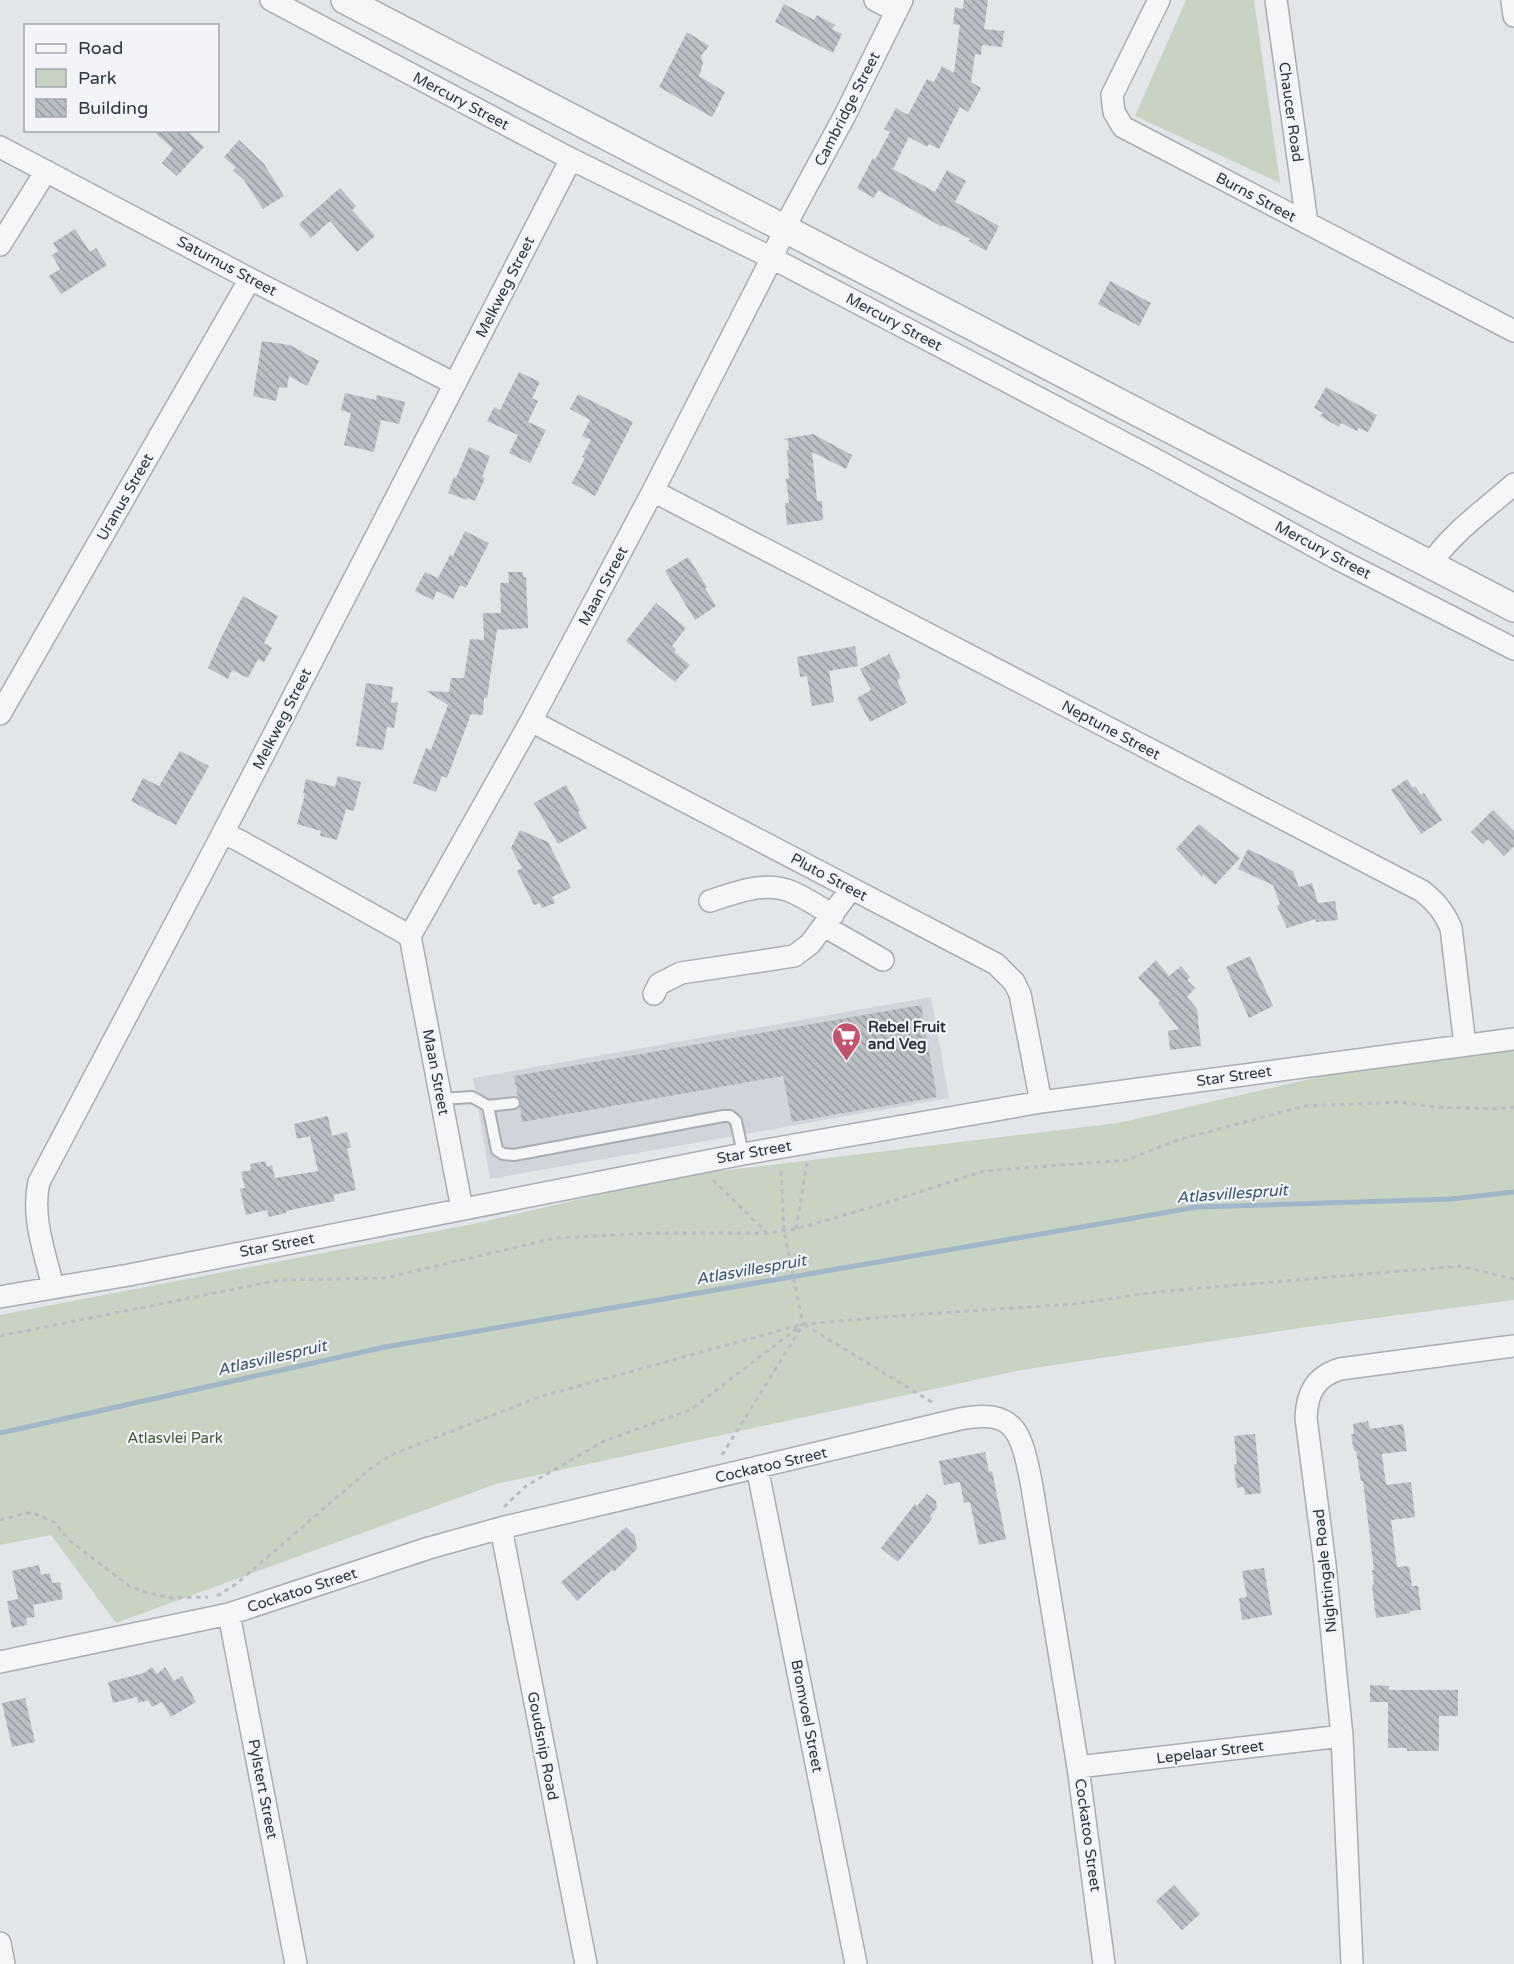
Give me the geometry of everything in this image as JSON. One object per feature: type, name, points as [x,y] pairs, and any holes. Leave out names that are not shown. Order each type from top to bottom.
[{"type":"street","name":"Mercury Street","points":[[271,0],[571,159],[772,258],[1149,456],[1336,558],[1514,649]]},
{"type":"street","points":[[345,0],[788,223],[896,269],[1433,559],[1514,608]]},
{"type":"street","points":[[369,0],[512,72],[788,223]]},
{"type":"street","points":[[875,0],[899,6]]},
{"type":"street","name":"Burns Street","points":[[1159,0],[1112,95],[1114,112],[1123,128],[1514,331]]},
{"type":"street","name":"Chaucer Road","points":[[1276,0],[1307,223]]},
{"type":"street","points":[[1512,0],[1514,16]]},
{"type":"street","name":"Cambridge Street","points":[[788,223],[845,116],[899,6]]},
{"type":"street","name":"Saturnus Street","points":[[0,147],[455,384]]},
{"type":"street","name":"Melkweg Street","points":[[53,1287],[37,1219],[35,1200],[39,1182],[223,833],[571,159]]},
{"type":"street","points":[[0,245],[46,171]]},
{"type":"street","name":"Maan Street","points":[[462,1209],[410,936],[531,721],[653,491],[788,223]]},
{"type":"street","name":"Uranus Street","points":[[0,714],[250,279]]},
{"type":"street","points":[[1433,559],[1514,484]]},
{"type":"street","name":"Neptune Street","points":[[653,491],[1422,891],[1444,912],[1451,928],[1465,1046]]},
{"type":"street","points":[[1433,559],[1514,593]]},
{"type":"street","name":"Pluto Street","points":[[531,721],[996,963],[1014,982],[1020,994],[1041,1102]]},
{"type":"street","points":[[223,833],[410,936]]},
{"type":"street","points":[[710,901],[747,889],[775,888],[790,891],[883,960]]},
{"type":"street","points":[[654,994],[659,984],[681,973],[794,956],[810,944],[851,889]]},
{"type":"street","name":"Star Street","points":[[0,1297],[129,1275],[743,1154],[1041,1102],[1514,1038]]},
{"type":"street","name":"Nightingale Road","points":[[1352,1964],[1342,1736],[1325,1565],[1306,1418],[1307,1400],[1323,1377],[1340,1369],[1514,1346]]},
{"type":"street","name":"Cockatoo Street","points":[[0,1662],[229,1614],[429,1548],[501,1528],[960,1419],[984,1416],[999,1419],[1013,1428],[1024,1444],[1078,1767],[1104,1964]]},
{"type":"street","name":"Bromvoel Street","points":[[757,1467],[856,1964]]},
{"type":"street","name":"Goudsnip Road","points":[[501,1528],[586,1964]]},
{"type":"street","name":"Pylstert Street","points":[[229,1614],[297,1964]]},
{"type":"street","name":"Lepelaar Street","points":[[1078,1767],[1342,1736]]},
{"type":"street","points":[[0,1943],[4,1964]]},
{"type":"lane","points":[[441,1099],[472,1098],[488,1106],[513,1103]]},
{"type":"lane","points":[[488,1106],[497,1150],[507,1155],[723,1116],[730,1116],[736,1121],[743,1154]]},
{"type":"path","points":[[0,1336],[279,1280],[385,1278],[555,1238],[655,1233],[768,1233],[796,1229],[984,1171],[1127,1160],[1174,1141],[1305,1106],[1399,1102],[1436,1107],[1498,1109],[1514,1107]]},
{"type":"path","points":[[796,1229],[810,1142]]},
{"type":"path","points":[[780,1148],[784,1231],[803,1324],[960,1419]]},
{"type":"path","points":[[695,1163],[768,1233]]},
{"type":"path","points":[[0,1520],[31,1512],[54,1522],[70,1541],[129,1586],[145,1592],[172,1598],[215,1597],[236,1584],[370,1468],[391,1455],[539,1397],[803,1324],[1074,1305],[1156,1292],[1460,1266],[1514,1279]]},
{"type":"path","points":[[706,1479],[803,1324]]},
{"type":"path","points":[[504,1507],[526,1486],[604,1441],[690,1410],[803,1324]]},
{"type":"shaded area","points":[[931,997],[949,1098],[490,1179],[473,1078]]},
{"type":"green space","points":[[1186,0],[1254,0],[1280,183],[1135,116]]},
{"type":"green space","name":"Atlasvlei Park","points":[[1514,1042],[1514,1300],[1307,1327],[1021,1370],[496,1484],[116,1623],[51,1535],[0,1545],[0,1315],[473,1224],[679,1176],[1118,1123],[1428,1052]]},
{"type":"building","points":[[964,0],[988,0],[984,29],[1004,31],[1002,47],[982,45],[981,55],[975,54],[971,82],[981,88],[968,112],[960,107],[939,149],[929,144],[927,147],[909,137],[893,169],[935,192],[947,170],[966,181],[955,202],[999,226],[986,251],[969,241],[970,239],[943,225],[942,227],[878,190],[874,198],[857,188],[890,132],[884,129],[896,108],[908,115],[927,79],[934,82],[942,66],[954,73],[960,25],[953,24],[955,7],[963,9]]},
{"type":"building","points":[[784,4],[814,20],[817,15],[835,25],[832,29],[842,34],[833,53],[775,22]]},
{"type":"building","points":[[687,32],[709,46],[701,56],[703,64],[699,76],[725,92],[712,117],[659,87]]},
{"type":"building","points":[[154,132],[188,132],[204,147],[177,176],[162,163],[173,149]]},
{"type":"building","points":[[239,140],[264,164],[284,196],[263,209],[244,180],[233,170],[236,168],[224,157]]},
{"type":"building","points":[[340,188],[356,206],[352,210],[375,236],[357,252],[330,221],[311,238],[299,224]]},
{"type":"building","points":[[75,229],[90,252],[96,248],[107,265],[61,294],[49,276],[60,269],[52,255],[58,251],[53,243]]},
{"type":"building","points":[[1110,281],[1151,303],[1139,326],[1098,304]]},
{"type":"building","points":[[262,341],[290,345],[319,361],[307,386],[289,376],[287,388],[279,387],[276,401],[253,396]]},
{"type":"building","points":[[519,372],[540,382],[532,398],[538,401],[528,422],[546,430],[530,463],[509,453],[518,435],[487,421],[494,407],[500,410]]},
{"type":"building","points":[[1326,387],[1377,415],[1368,432],[1359,428],[1357,431],[1341,423],[1339,427],[1320,416],[1323,413],[1314,408]]},
{"type":"building","points":[[345,393],[376,400],[377,395],[405,402],[399,424],[381,420],[374,452],[344,445],[351,413],[341,410]]},
{"type":"building","points":[[578,394],[633,422],[595,496],[572,483],[591,440],[582,436],[590,420],[570,409]]},
{"type":"building","points":[[813,434],[852,455],[846,469],[812,452],[817,501],[822,501],[823,520],[787,525],[785,503],[789,503],[786,479],[789,478],[787,450],[789,450],[788,441],[784,439]]},
{"type":"building","points":[[469,447],[490,456],[482,477],[485,478],[475,501],[448,493]]},
{"type":"building","points":[[465,531],[489,543],[466,588],[460,585],[453,599],[437,591],[433,600],[415,591],[425,572],[438,578],[450,555],[453,556]]},
{"type":"building","points":[[688,557],[716,606],[695,620],[665,571]]},
{"type":"building","points":[[508,572],[523,572],[523,577],[526,577],[528,628],[497,630],[483,715],[471,714],[447,778],[442,776],[436,792],[413,783],[426,748],[431,750],[448,705],[426,691],[449,692],[451,678],[464,678],[470,639],[484,640],[483,613],[501,613],[500,583],[509,583]]},
{"type":"building","points":[[243,596],[278,616],[264,643],[272,648],[264,662],[258,659],[248,678],[232,670],[228,679],[208,668]]},
{"type":"building","points":[[656,603],[686,628],[672,646],[676,650],[674,652],[690,665],[675,682],[626,641]]},
{"type":"building","points":[[855,646],[858,666],[829,671],[834,702],[812,706],[807,676],[800,677],[797,657]]},
{"type":"building","points":[[889,654],[901,678],[897,680],[907,703],[870,722],[857,698],[871,690],[860,669]]},
{"type":"building","points":[[366,683],[393,687],[391,702],[398,703],[394,728],[387,727],[383,750],[356,746]]},
{"type":"building","points":[[180,751],[209,766],[176,825],[131,801],[143,778],[159,786]]},
{"type":"building","points":[[338,776],[361,782],[354,811],[346,809],[337,840],[320,836],[321,831],[297,824],[305,794],[303,793],[306,779],[335,787]]},
{"type":"building","points":[[1407,779],[1421,795],[1424,793],[1442,820],[1421,834],[1391,790]]},
{"type":"building","points":[[566,785],[587,828],[558,844],[534,803]]},
{"type":"building","points":[[1493,810],[1514,831],[1514,846],[1504,856],[1488,839],[1483,844],[1471,832]]},
{"type":"building","points":[[1199,824],[1240,858],[1215,885],[1203,874],[1202,877],[1176,849]]},
{"type":"building","points":[[520,830],[548,842],[571,888],[552,897],[555,903],[542,908],[540,903],[534,905],[517,871],[522,868],[511,848]]},
{"type":"building","points":[[1248,849],[1293,871],[1299,887],[1312,883],[1318,903],[1335,901],[1338,920],[1316,922],[1316,919],[1287,928],[1277,906],[1280,904],[1273,885],[1238,869]]},
{"type":"building","points":[[1250,956],[1273,1006],[1249,1018],[1226,967]]},
{"type":"building","points":[[1156,960],[1169,976],[1181,966],[1190,977],[1187,980],[1195,988],[1187,997],[1197,1009],[1201,1046],[1170,1050],[1168,1031],[1179,1029],[1158,1003],[1160,1001],[1138,978]]},
{"type":"building","points":[[921,1005],[937,1097],[792,1122],[783,1076],[522,1122],[521,1102],[514,1076]]},
{"type":"building","points":[[328,1116],[332,1136],[347,1132],[351,1148],[347,1148],[356,1190],[333,1195],[335,1201],[286,1211],[286,1213],[269,1217],[267,1210],[246,1215],[240,1189],[245,1188],[241,1172],[251,1170],[250,1164],[265,1161],[267,1167],[272,1165],[275,1178],[318,1171],[310,1136],[297,1139],[294,1124]]},
{"type":"building","points":[[1368,1421],[1370,1429],[1403,1424],[1407,1451],[1382,1454],[1386,1485],[1411,1482],[1415,1517],[1391,1520],[1397,1567],[1409,1566],[1412,1586],[1418,1586],[1421,1610],[1376,1618],[1372,1585],[1374,1584],[1372,1570],[1374,1570],[1363,1481],[1361,1481],[1351,1434],[1354,1434],[1353,1424]]},
{"type":"building","points":[[1255,1434],[1261,1493],[1245,1495],[1244,1487],[1237,1488],[1234,1436]]},
{"type":"building","points":[[985,1452],[989,1472],[992,1471],[1006,1539],[979,1545],[970,1502],[964,1503],[960,1482],[944,1485],[939,1461]]},
{"type":"building","points":[[927,1494],[936,1501],[937,1508],[930,1516],[932,1519],[898,1562],[881,1548],[915,1504],[917,1506]]},
{"type":"building","points":[[626,1527],[635,1536],[637,1549],[614,1572],[612,1570],[577,1601],[561,1582]]},
{"type":"building","points":[[39,1565],[41,1575],[50,1573],[52,1583],[60,1582],[63,1599],[33,1605],[35,1617],[26,1618],[27,1625],[12,1628],[7,1601],[18,1599],[12,1571]]},
{"type":"building","points":[[1264,1568],[1272,1615],[1242,1620],[1239,1598],[1247,1597],[1242,1571]]},
{"type":"building","points":[[152,1667],[157,1674],[165,1667],[174,1681],[182,1676],[196,1702],[171,1717],[162,1702],[152,1707],[148,1700],[138,1703],[137,1697],[113,1703],[108,1682],[144,1673]]},
{"type":"building","points":[[1370,1685],[1389,1686],[1389,1690],[1458,1690],[1458,1716],[1439,1716],[1439,1751],[1407,1751],[1407,1748],[1388,1748],[1388,1702],[1370,1702]]},
{"type":"building","points":[[25,1698],[35,1742],[12,1747],[2,1703]]},
{"type":"building","points":[[1174,1885],[1200,1914],[1182,1930],[1156,1901]]},
{"type":"waterway","name":"Atlasvillespruit","points":[[0,1433],[385,1347],[1197,1207],[1451,1199],[1514,1192]]},
{"type":"place","name":"Rebel Fruit and Veg","points":[[847,1062]]}]
